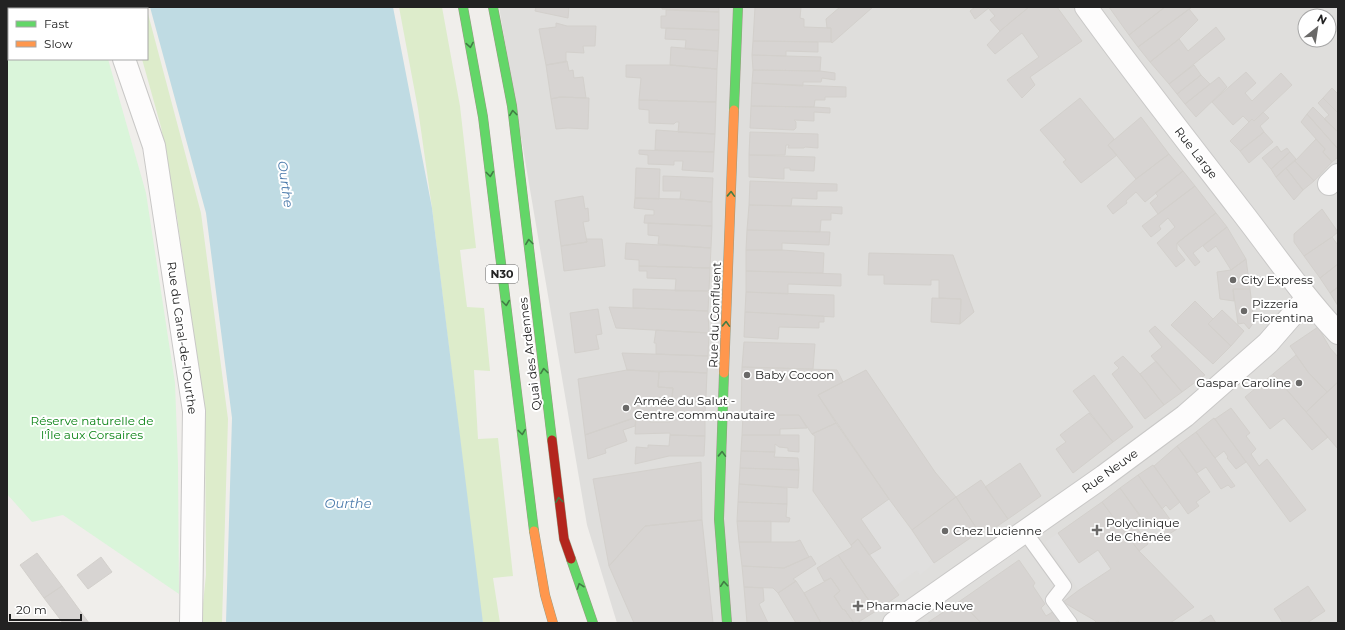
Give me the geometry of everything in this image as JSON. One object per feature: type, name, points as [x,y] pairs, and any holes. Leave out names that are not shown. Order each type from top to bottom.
[{"type":"main road","name":"Quai des Ardennes","points":[[463,7],[483,118],[535,542],[545,595],[553,623]]},
{"type":"main road","name":"Quai des Ardennes","points":[[494,7],[512,106],[564,539],[593,623]]},
{"type":"main road","name":"Rue du Confluent","points":[[727,623],[720,519],[738,7]]},
{"type":"street","name":"Rue Large","points":[[1086,7],[1119,54],[1307,298],[1338,333]]},
{"type":"street","name":"Rue du Canal-de-l'Ourthe","points":[[124,60],[154,146],[194,411],[191,623]]},
{"type":"street","name":"Rue Neuve","points":[[894,623],[1104,476],[1185,416],[1268,343],[1307,298]]},
{"type":"lane","points":[[1025,532],[1064,586],[1053,600],[1070,623]]},
{"type":"shaded area","points":[[499,7],[1338,7],[1338,623],[617,623],[587,525]]},
{"type":"shaded area","points":[[889,499],[934,563],[920,575],[917,570],[894,587],[869,555],[881,548],[861,519]]},
{"type":"shaded area","points":[[1058,533],[1079,563],[1098,550],[1111,569],[1079,590],[1045,542]]},
{"type":"green space","name":"Réserve naturelle de l'Île aux Corsaires","points":[[7,7],[93,7],[8,8],[8,60],[108,60],[146,193],[175,383],[178,464],[179,594],[63,515],[32,522],[7,494]]},
{"type":"green space","points":[[399,7],[442,7],[460,106],[476,248],[460,250],[467,307],[484,308],[490,371],[474,370],[478,439],[498,438],[513,576],[493,578],[500,623],[483,623],[481,614],[432,208],[418,109]]},
{"type":"green space","points":[[148,14],[201,213],[228,419],[222,623],[201,623],[206,575],[205,414],[177,217],[161,127],[142,60],[148,60]]},
{"type":"water","name":"Ourthe","points":[[150,7],[393,7],[432,208],[483,623],[226,623],[232,418],[206,213]]},
{"type":"building","points":[[536,7],[569,7],[568,18],[535,11]]},
{"type":"building","points":[[662,7],[719,7],[719,12],[662,9]]},
{"type":"building","points":[[755,7],[801,7],[800,18],[804,19],[804,27],[831,28],[831,42],[753,41]]},
{"type":"building","points":[[840,7],[873,7],[832,43],[831,28],[827,28],[826,19]]},
{"type":"building","points":[[975,7],[990,7],[975,19],[970,11]]},
{"type":"building","points":[[1029,7],[1000,31],[990,20],[995,16],[988,8]]},
{"type":"building","points":[[1029,7],[1057,7],[1082,41],[1030,77],[1035,85],[1022,98],[1007,80],[1039,57],[1022,33],[995,54],[987,45],[1000,31]]},
{"type":"building","points":[[1109,7],[1165,7],[1129,35]]},
{"type":"building","points":[[1165,7],[1192,7],[1138,47],[1129,35]]},
{"type":"building","points":[[1189,9],[1198,20],[1179,39],[1150,62],[1138,47]]},
{"type":"building","points":[[666,10],[719,12],[719,30],[661,28],[661,16],[666,16]]},
{"type":"building","points":[[556,23],[567,26],[596,26],[595,46],[583,46],[584,53],[566,52],[566,62],[546,65],[539,29],[556,27]]},
{"type":"building","points":[[1216,27],[1225,39],[1169,84],[1150,62],[1179,39],[1188,51]]},
{"type":"building","points":[[666,28],[719,30],[718,51],[685,49],[686,40],[665,39]]},
{"type":"building","points":[[753,41],[818,42],[818,52],[786,51],[786,56],[752,55]]},
{"type":"building","points":[[671,47],[718,51],[717,69],[670,65]]},
{"type":"building","points":[[752,55],[821,57],[820,71],[753,70]]},
{"type":"building","points":[[567,61],[569,71],[573,70],[574,78],[583,77],[586,98],[560,97],[551,99],[546,65]]},
{"type":"building","points":[[626,65],[670,65],[717,69],[716,102],[639,100],[641,78],[626,77]]},
{"type":"building","points":[[1194,65],[1201,75],[1177,94],[1169,84]]},
{"type":"building","points":[[753,70],[820,71],[835,73],[835,80],[822,78],[821,82],[803,82],[803,86],[752,83]]},
{"type":"building","points":[[1246,72],[1256,83],[1245,93],[1252,101],[1281,73],[1292,85],[1254,121],[1252,119],[1249,122],[1243,116],[1233,125],[1212,102]]},
{"type":"building","points":[[1201,75],[1210,84],[1185,104],[1177,94]]},
{"type":"building","points":[[1219,77],[1227,87],[1196,117],[1185,104]]},
{"type":"building","points":[[752,83],[846,87],[846,97],[825,97],[825,100],[815,100],[814,107],[751,106]]},
{"type":"building","points":[[1332,88],[1338,94],[1338,113],[1323,98]]},
{"type":"building","points":[[560,97],[589,98],[588,129],[556,129],[551,99]]},
{"type":"building","points":[[1080,98],[1114,139],[1108,145],[1117,155],[1081,183],[1063,162],[1066,160],[1040,130]]},
{"type":"building","points":[[1323,98],[1338,113],[1338,132],[1324,119],[1329,115],[1318,103]]},
{"type":"building","points":[[639,100],[716,102],[715,134],[678,132],[679,122],[674,124],[649,123],[649,110],[639,109]]},
{"type":"building","points":[[751,106],[830,108],[830,113],[814,112],[814,121],[794,120],[796,122],[796,128],[794,130],[750,128]]},
{"type":"building","points":[[1313,107],[1338,132],[1338,149],[1307,114]]},
{"type":"building","points":[[1263,112],[1269,118],[1260,126],[1264,132],[1240,151],[1230,141],[1252,119],[1254,121]]},
{"type":"building","points":[[1307,114],[1338,149],[1338,157],[1332,162],[1323,152],[1325,149],[1301,122]]},
{"type":"building","points":[[1141,117],[1169,154],[1136,179],[1108,145]]},
{"type":"building","points":[[656,130],[715,134],[714,152],[655,150]]},
{"type":"building","points":[[750,132],[818,134],[818,148],[788,148],[789,145],[786,145],[785,155],[749,155]]},
{"type":"building","points":[[1264,132],[1273,142],[1249,163],[1240,151]]},
{"type":"building","points":[[1316,139],[1325,149],[1323,152],[1332,162],[1314,181],[1295,161]]},
{"type":"building","points":[[1277,146],[1281,152],[1287,148],[1290,152],[1271,169],[1262,158]]},
{"type":"building","points":[[639,150],[714,152],[713,172],[682,170],[683,161],[674,161],[674,165],[648,164],[648,155],[639,154]]},
{"type":"building","points":[[1290,152],[1296,159],[1276,177],[1271,169]]},
{"type":"building","points":[[1169,154],[1183,171],[1145,202],[1136,192],[1126,201],[1127,203],[1113,214],[1107,206],[1136,179]]},
{"type":"building","points":[[749,155],[815,157],[814,171],[790,170],[790,168],[784,168],[784,179],[749,177]]},
{"type":"building","points":[[1295,161],[1314,181],[1303,190],[1286,168]]},
{"type":"building","points":[[636,168],[660,169],[659,199],[635,198]]},
{"type":"building","points":[[1286,168],[1303,190],[1294,200],[1276,177]]},
{"type":"building","points":[[1183,171],[1195,186],[1158,214],[1150,203],[1158,196],[1155,193]]},
{"type":"building","points":[[663,176],[713,178],[712,202],[680,199],[681,191],[663,191]]},
{"type":"building","points":[[750,181],[837,184],[837,191],[817,191],[817,199],[792,198],[791,206],[749,205]]},
{"type":"building","points":[[1195,186],[1216,213],[1177,243],[1177,250],[1185,260],[1176,267],[1157,243],[1175,227],[1168,218],[1159,226],[1161,229],[1151,237],[1142,226]]},
{"type":"building","points":[[583,196],[585,209],[588,208],[589,221],[583,222],[587,242],[561,246],[555,201]]},
{"type":"building","points":[[635,198],[680,199],[712,202],[712,226],[644,223],[645,215],[654,215],[654,210],[634,208]]},
{"type":"building","points":[[749,205],[842,207],[842,214],[831,213],[831,220],[821,220],[820,232],[747,230]]},
{"type":"building","points":[[1322,209],[1338,232],[1304,256],[1294,242],[1294,234]]},
{"type":"building","points":[[1216,213],[1227,227],[1193,253],[1200,262],[1195,266],[1177,243]]},
{"type":"building","points":[[648,223],[712,226],[711,248],[658,244],[659,236],[648,235]]},
{"type":"building","points":[[1227,227],[1246,259],[1231,270],[1216,246],[1208,252],[1203,246]]},
{"type":"building","points":[[747,230],[830,232],[829,245],[782,243],[782,250],[746,250]]},
{"type":"building","points":[[1332,237],[1337,244],[1338,243],[1338,264],[1320,278],[1304,256]]},
{"type":"building","points":[[586,239],[602,239],[605,266],[564,271],[561,246],[587,242]]},
{"type":"building","points":[[626,243],[711,248],[710,268],[639,266],[639,260],[625,259]]},
{"type":"building","points":[[746,250],[782,250],[824,253],[823,273],[746,271]]},
{"type":"building","points":[[869,253],[953,255],[974,312],[960,324],[961,299],[939,298],[939,280],[931,280],[931,285],[884,284],[884,275],[868,275]]},
{"type":"building","name":"City Express","points":[[1246,259],[1250,289],[1233,289],[1234,301],[1220,299],[1217,272],[1231,270]]},
{"type":"building","points":[[1338,264],[1338,287],[1330,293],[1320,278]]},
{"type":"building","points":[[639,266],[710,268],[709,291],[675,291],[676,279],[647,278],[647,271],[639,271]]},
{"type":"building","points":[[746,271],[841,274],[841,286],[788,284],[788,294],[746,292]]},
{"type":"building","points":[[1338,287],[1338,306],[1330,293]]},
{"type":"building","points":[[633,289],[709,291],[708,311],[633,308]]},
{"type":"building","name":"Pizzeria Fiorentina","points":[[1233,289],[1250,289],[1254,322],[1249,329],[1244,323],[1238,324]]},
{"type":"building","points":[[746,292],[834,295],[834,317],[745,312]]},
{"type":"building","points":[[932,298],[961,299],[960,324],[931,322]]},
{"type":"building","points":[[1195,301],[1213,319],[1208,324],[1231,346],[1213,364],[1171,325]]},
{"type":"building","points":[[609,307],[708,311],[709,333],[616,328]]},
{"type":"building","points":[[598,309],[602,334],[596,335],[599,349],[575,353],[570,313]]},
{"type":"building","points":[[1222,310],[1244,331],[1231,346],[1208,324]]},
{"type":"building","points":[[745,312],[824,316],[824,322],[819,322],[819,328],[779,327],[778,339],[744,337]]},
{"type":"building","points":[[1155,326],[1205,375],[1182,392],[1151,356],[1162,347],[1149,331]]},
{"type":"building","points":[[1318,327],[1330,348],[1338,357],[1338,382],[1327,392],[1308,372],[1290,346]]},
{"type":"building","points":[[656,330],[709,333],[708,356],[656,354],[656,343],[654,343]]},
{"type":"building","points":[[744,342],[815,344],[813,369],[742,367]]},
{"type":"building","points":[[622,353],[708,356],[707,373],[627,370]]},
{"type":"building","name":"Gaspar Caroline","points":[[1296,355],[1308,372],[1327,392],[1306,412],[1273,374]]},
{"type":"building","points":[[1123,356],[1140,374],[1164,405],[1145,419],[1112,374],[1119,368],[1114,363]]},
{"type":"building","points":[[1156,361],[1182,392],[1164,405],[1140,374]]},
{"type":"building","points":[[742,367],[837,370],[843,382],[818,395],[836,423],[812,434],[799,415],[741,415]]},
{"type":"building","name":"Armée du Salut - Centre communautaire","points":[[627,370],[659,372],[658,387],[673,388],[670,417],[643,415],[585,435],[578,379]]},
{"type":"building","points":[[866,370],[935,472],[956,497],[912,530],[818,395]]},
{"type":"building","points":[[674,371],[707,373],[705,418],[670,417],[673,388],[658,387],[659,372]]},
{"type":"building","points":[[1273,374],[1328,437],[1312,450],[1284,418],[1270,429],[1245,397]]},
{"type":"building","points":[[1094,375],[1133,427],[1113,442],[1073,391]]},
{"type":"building","points":[[1338,382],[1338,449],[1306,412]]},
{"type":"building","points":[[1231,408],[1250,433],[1246,436],[1256,449],[1251,454],[1259,466],[1267,459],[1306,510],[1290,522],[1215,419]]},
{"type":"building","points":[[1089,413],[1113,442],[1073,473],[1056,449],[1066,442],[1060,435]]},
{"type":"building","points":[[643,415],[651,417],[650,422],[670,422],[670,417],[705,418],[705,436],[670,435],[670,433],[635,434],[636,417]]},
{"type":"building","points":[[743,415],[799,415],[807,428],[780,429],[780,435],[742,435]]},
{"type":"building","points":[[636,417],[635,426],[623,430],[627,441],[605,449],[606,453],[588,459],[585,435]]},
{"type":"building","points":[[1214,418],[1246,462],[1236,469],[1227,458],[1228,457],[1224,451],[1215,458],[1196,432]]},
{"type":"building","points":[[836,423],[889,499],[861,519],[881,548],[869,555],[858,539],[851,545],[813,491],[815,436],[812,434]]},
{"type":"building","points":[[1196,432],[1235,486],[1231,488],[1228,485],[1221,489],[1206,467],[1197,473],[1177,446]]},
{"type":"building","points":[[670,435],[705,436],[704,456],[669,456],[635,464],[636,447],[648,448],[648,445],[669,446]]},
{"type":"building","points":[[742,435],[799,435],[799,452],[788,451],[788,448],[779,447],[775,444],[775,452],[741,451]]},
{"type":"building","points":[[1177,446],[1210,492],[1196,502],[1199,506],[1188,514],[1154,466]]},
{"type":"building","points":[[741,451],[775,452],[774,457],[798,458],[799,470],[740,468]]},
{"type":"building","points":[[701,462],[702,520],[645,526],[609,566],[593,479]]},
{"type":"building","points":[[1020,463],[1041,496],[1008,519],[985,487]]},
{"type":"building","points":[[1153,465],[1180,502],[1170,510],[1166,505],[1162,509],[1138,475]]},
{"type":"building","points":[[740,468],[799,470],[798,488],[739,484]]},
{"type":"building","points":[[1138,475],[1177,529],[1166,536],[1153,518],[1146,523],[1142,517],[1141,518],[1120,488]]},
{"type":"building","points":[[981,480],[1008,519],[990,531],[987,527],[979,532],[956,497]]},
{"type":"building","points":[[739,484],[787,488],[787,504],[738,502]]},
{"type":"building","points":[[1120,488],[1140,515],[1131,522],[1135,525],[1148,544],[1139,551],[1102,502]]},
{"type":"building","name":"Chez Lucienne","points":[[956,497],[979,532],[934,563],[912,530]]},
{"type":"building","points":[[738,502],[787,504],[786,517],[790,518],[789,522],[737,521]]},
{"type":"building","points":[[1102,502],[1139,551],[1194,607],[1170,623],[1120,623],[1118,621],[1114,623],[1097,623],[1063,602],[1111,569],[1098,550],[1079,563],[1058,533]]},
{"type":"building","points":[[702,520],[713,623],[634,623],[609,566],[645,526]]},
{"type":"building","points":[[737,521],[771,521],[771,542],[739,542]]},
{"type":"building","points":[[858,539],[899,595],[876,611],[838,555],[852,547],[851,545]]},
{"type":"building","points":[[800,540],[809,557],[784,568],[742,566],[739,542],[795,542]]},
{"type":"building","points":[[37,553],[62,586],[44,598],[20,565]]},
{"type":"building","points":[[838,555],[876,611],[857,623],[854,623],[834,596],[840,591],[831,578],[824,581],[817,568]]},
{"type":"building","points":[[811,556],[816,564],[793,579],[796,581],[778,593],[773,588],[744,587],[742,566],[784,568]]},
{"type":"building","points":[[101,557],[112,572],[88,589],[77,575]]},
{"type":"building","points":[[1019,560],[1035,583],[1033,586],[1045,604],[1041,608],[1046,616],[1054,611],[1062,623],[981,623],[960,601]]},
{"type":"building","points":[[831,578],[840,591],[834,596],[854,623],[821,623],[804,593]]},
{"type":"building","points":[[796,581],[821,623],[796,623],[778,593]]},
{"type":"building","points":[[62,586],[89,623],[63,623],[44,598]]},
{"type":"building","points":[[1308,586],[1325,611],[1307,623],[1283,623],[1274,609]]},
{"type":"building","points":[[744,587],[763,588],[764,601],[759,604],[768,623],[747,623]]},
{"type":"building","points":[[960,601],[981,623],[927,623]]},
{"type":"building","points":[[1211,615],[1216,623],[1198,623]]},
{"type":"traffic: fast","points":[[463,7],[483,117],[534,531]]},
{"type":"traffic: fast","points":[[493,7],[512,106],[552,440]]},
{"type":"traffic: fast","points":[[734,110],[738,7]]},
{"type":"traffic: fast","points":[[724,373],[719,519],[727,623]]},
{"type":"traffic: fast","points":[[571,559],[593,623]]},
{"type":"traffic: slow","points":[[724,373],[734,110]]},
{"type":"traffic: slow","points":[[534,531],[545,595],[553,623]]},
{"type":"traffic: jam","points":[[552,440],[564,539],[571,559]]},
{"type":"place","name":"City Express","points":[[1233,280]]},
{"type":"place","name":"Pizzeria Fiorentina","points":[[1244,311]]},
{"type":"place","name":"Baby Cocoon","points":[[747,375]]},
{"type":"place","name":"Gaspar Caroline","points":[[1299,383]]},
{"type":"place","name":"Armée du Salut - Centre communautaire","points":[[626,408]]},
{"type":"place","name":"Polyclinique de Chênée","points":[[1097,530]]},
{"type":"place","name":"Chez Lucienne","points":[[945,531]]},
{"type":"place","name":"Pharmacie Neuve","points":[[858,606]]}]
